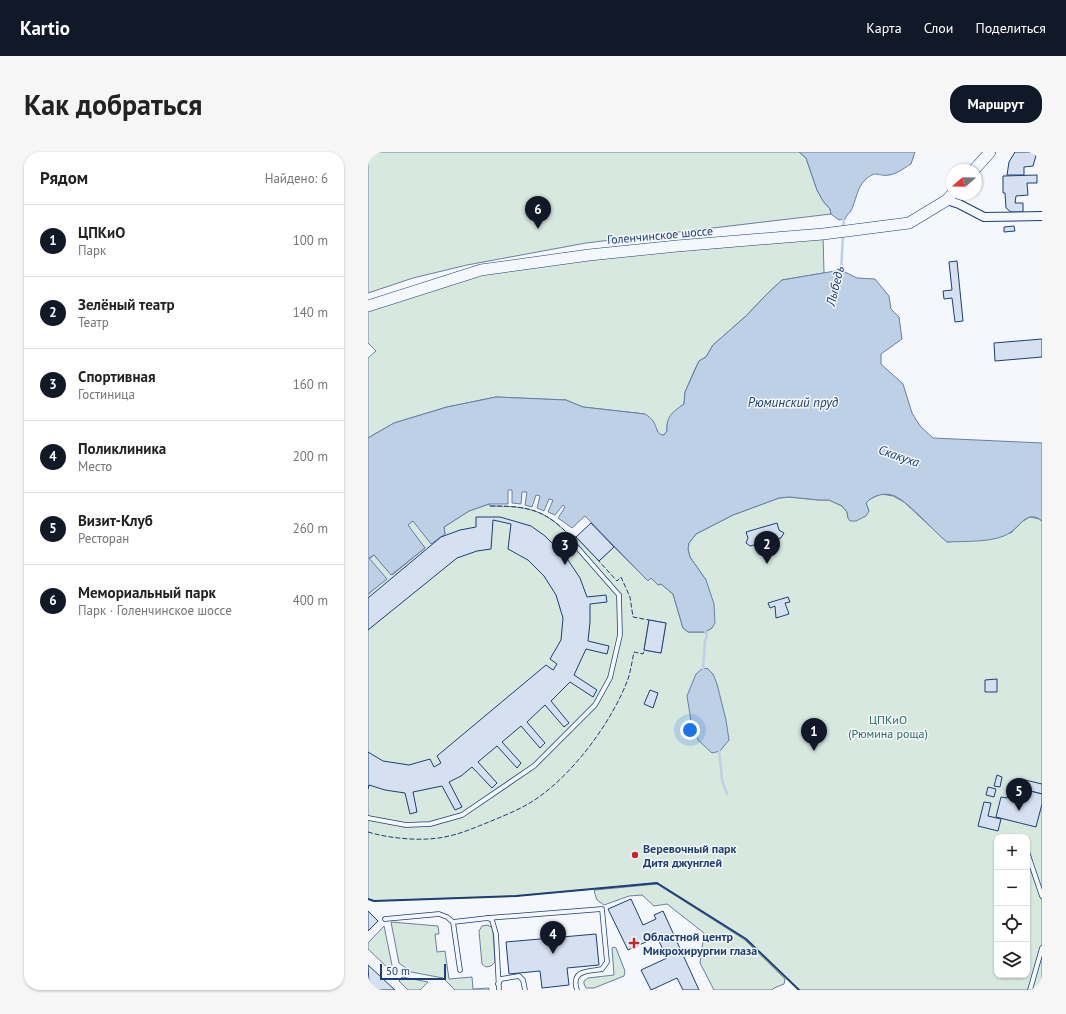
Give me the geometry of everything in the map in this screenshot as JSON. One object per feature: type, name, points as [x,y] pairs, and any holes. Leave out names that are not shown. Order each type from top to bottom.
[{"type":"street","points":[[979,164],[990,152]]},
{"type":"street","name":"Голенчинское шоссе","points":[[368,306],[481,270],[637,249],[850,231],[909,223],[946,200]]},
{"type":"street","points":[[954,200],[984,217],[1042,216]]},
{"type":"lane","points":[[368,818],[406,825],[430,824],[462,815],[534,766],[595,705],[610,678],[620,635],[619,595],[576,546]]},
{"type":"lane","points":[[1030,861],[1042,896]]},
{"type":"lane","points":[[453,922],[602,909],[608,962],[602,969],[581,973],[576,980],[577,990]]},
{"type":"lane","points":[[385,919],[439,914],[447,917],[453,922],[460,970]]},
{"type":"lane","points":[[488,918],[492,920],[496,934],[498,990]]},
{"type":"lane","points":[[1030,990],[1042,948]]},
{"type":"lane","points":[[498,984],[501,979],[519,976],[523,980],[525,990]]},
{"type":"green space","points":[[368,152],[799,152],[806,158],[817,190],[823,201],[830,209],[831,214],[586,243],[467,265],[413,278],[368,293]]},
{"type":"green space","points":[[823,234],[824,273],[782,280],[746,316],[713,345],[706,357],[699,361],[685,392],[684,404],[680,407],[667,425],[667,431],[664,435],[658,434],[657,430],[645,414],[583,407],[566,400],[496,397],[447,407],[394,423],[368,438],[368,358],[376,351],[368,343],[368,309],[481,270]]},
{"type":"green space","name":"ЦПКиО (Рюмина роща)","points":[[881,494],[893,496],[904,502],[947,542],[1011,533],[1023,521],[1030,517],[1042,521],[1042,990],[799,990],[746,939],[657,883],[516,896],[374,901],[368,899],[368,594],[386,579],[369,559],[374,555],[392,575],[425,548],[407,525],[413,521],[445,534],[444,527],[469,511],[489,504],[490,506],[526,508],[535,511],[553,521],[572,538],[575,536],[599,561],[614,547],[648,581],[651,578],[658,585],[661,584],[673,594],[683,628],[688,632],[705,632],[712,628],[706,580],[690,557],[688,549],[689,543],[696,534],[733,515],[779,498],[789,497],[829,500],[842,506],[847,512],[848,518],[869,511],[866,503],[870,499]],"holes":[[[649,620],[666,623],[661,653],[644,650]]]},
{"type":"green space","points":[[657,884],[745,940],[785,979],[784,984],[772,990],[714,990],[700,963],[704,933],[667,904],[654,906],[642,895],[629,896],[604,905],[597,900],[594,891]]},
{"type":"green space","points":[[391,922],[438,926],[439,934],[435,934],[437,952],[445,951],[449,979],[472,977],[473,989],[489,988],[489,990],[455,990],[443,978],[411,972],[399,963]]},
{"type":"green space","points":[[487,925],[492,927],[495,962],[491,966],[486,967],[482,964],[479,931],[482,926]]},
{"type":"green space","points":[[384,926],[392,965],[389,969],[368,949],[368,943]]},
{"type":"green space","points":[[613,947],[616,948],[625,971],[624,976],[594,988],[586,988],[584,981],[588,978],[614,975]]},
{"type":"green space","points":[[402,977],[428,982],[420,990],[408,990],[399,981]]},
{"type":"water","points":[[799,152],[915,152],[911,164],[900,171],[889,175],[875,174],[865,180],[859,189],[850,213],[845,219],[839,220],[831,214],[830,209],[823,201],[817,190],[806,158]]},
{"type":"water","name":"Рюминский пруд","points":[[841,270],[857,278],[875,279],[889,296],[891,309],[899,317],[902,339],[881,354],[881,364],[903,384],[912,413],[920,426],[933,438],[1042,443],[1042,521],[1037,518],[1029,517],[1005,536],[989,540],[947,542],[915,511],[895,496],[887,494],[872,498],[866,503],[869,511],[866,516],[856,521],[850,521],[847,512],[842,506],[829,500],[789,497],[779,498],[733,515],[696,534],[689,543],[688,549],[690,557],[706,580],[714,604],[715,623],[712,628],[705,632],[688,632],[683,628],[673,594],[661,584],[658,585],[651,578],[648,581],[585,516],[572,528],[558,518],[565,507],[563,505],[555,515],[548,512],[553,500],[549,499],[544,511],[537,508],[540,496],[536,495],[532,507],[525,505],[527,492],[522,492],[521,504],[512,503],[512,490],[508,490],[508,504],[489,504],[469,511],[444,527],[445,534],[431,544],[413,521],[408,525],[425,548],[391,575],[374,555],[369,558],[387,579],[368,594],[368,438],[394,423],[447,407],[496,397],[566,400],[583,407],[645,414],[652,420],[659,434],[664,435],[667,431],[669,418],[684,404],[685,392],[699,361],[706,357],[713,345],[746,316],[782,280]]},
{"type":"water","points":[[703,668],[708,669],[713,674],[717,684],[726,720],[729,740],[720,751],[712,753],[698,740],[691,721],[687,696],[696,674]]},
{"type":"building","points":[[1015,152],[1037,152],[1033,166],[1024,167],[1024,175],[1007,175],[1009,162]]},
{"type":"building","points":[[1037,175],[1037,183],[1027,183],[1028,195],[1016,196],[1015,203],[1023,203],[1023,212],[1011,212],[1006,208],[1005,193],[1003,193],[1003,176]]},
{"type":"building","points":[[1014,226],[1015,231],[1004,232],[1004,227]]},
{"type":"building","points":[[957,261],[963,321],[955,322],[952,298],[944,299],[943,291],[952,290],[949,262]]},
{"type":"building","points":[[1042,339],[1042,357],[995,361],[994,343]]},
{"type":"building","points":[[476,517],[500,517],[531,526],[545,536],[566,557],[580,578],[587,597],[606,595],[607,602],[590,604],[588,641],[609,646],[607,654],[586,649],[574,675],[597,690],[593,697],[570,682],[551,701],[569,723],[564,727],[545,705],[527,722],[545,743],[540,748],[521,726],[502,742],[521,763],[517,768],[497,746],[478,762],[497,783],[492,788],[472,767],[461,776],[449,782],[462,807],[455,810],[442,786],[413,792],[417,812],[410,814],[405,793],[385,790],[369,785],[368,789],[368,752],[383,761],[409,765],[430,759],[434,767],[441,763],[437,756],[546,665],[553,670],[557,664],[550,659],[561,640],[563,618],[556,595],[544,576],[528,560],[508,549],[511,524],[493,520],[491,549],[477,551],[457,558],[368,630],[368,598],[441,537],[460,530],[476,527]]},
{"type":"building","points":[[591,523],[614,547],[599,561],[576,537]]},
{"type":"building","points":[[777,523],[779,530],[784,533],[781,538],[750,546],[746,543],[748,538],[746,532]]},
{"type":"building","points":[[788,597],[790,602],[785,603],[789,614],[776,618],[775,606],[770,608],[768,603]]},
{"type":"building","points":[[649,620],[666,623],[661,653],[644,650]]},
{"type":"building","points":[[997,679],[997,692],[985,692],[985,680]]},
{"type":"building","points":[[650,690],[658,693],[653,708],[644,704]]},
{"type":"building","points":[[997,775],[1002,777],[1000,787],[994,786]]},
{"type":"building","points":[[1021,779],[1042,784],[1042,794],[1019,788]]},
{"type":"building","points":[[1010,786],[1042,794],[1042,804],[1036,827],[996,817],[1001,797],[1007,798]]},
{"type":"building","points":[[988,787],[996,789],[994,797],[986,795]]},
{"type":"building","points":[[984,802],[991,803],[988,816],[1001,819],[998,831],[978,826]]},
{"type":"building","name":"Областной центр Микрохирургии глаза","points":[[631,899],[643,925],[656,919],[654,915],[663,911],[699,990],[683,990],[677,978],[651,990],[641,970],[667,958],[657,937],[628,950],[608,909]]},
{"type":"building","points":[[368,911],[378,921],[368,931]]},
{"type":"building","points":[[596,934],[599,965],[567,968],[569,985],[542,988],[540,971],[509,974],[506,942]]},
{"type":"building","points":[[368,965],[395,990],[368,990]]},
{"type":"waterway","name":"Лыбедь","points":[[842,216],[844,221],[843,229]]},
{"type":"waterway","name":"Лыбедь","points":[[841,273],[843,234]]},
{"type":"waterway","points":[[703,670],[705,641],[707,636],[705,630]]},
{"type":"waterway","points":[[719,749],[722,780],[727,794]]},
{"type":"fence","points":[[490,506],[526,508],[535,511],[553,521],[572,538],[575,536],[578,539]]},
{"type":"fence","points":[[597,559],[617,581],[621,577],[630,597],[633,617],[649,620]]},
{"type":"fence","points":[[368,832],[408,839],[440,838],[464,832],[511,813],[533,801],[562,777],[589,747],[612,713],[621,696],[629,676],[634,652],[643,654],[644,650]]},
{"type":"wall","points":[[368,899],[374,901],[516,896],[657,883],[746,939],[799,990]]},
{"type":"place","name":"Мемориальный парк","points":[[538,229]]},
{"type":"place","name":"Зелёный театр","points":[[767,564]]},
{"type":"place","name":"Спортивная","points":[[565,565]]},
{"type":"place","name":"ЦПКиО","points":[[814,751]]},
{"type":"place","name":"Визит-Клуб","points":[[1019,811]]},
{"type":"place","name":"Веревочный парк Дитя джунглей","points":[[635,855]]},
{"type":"place","name":"Областной центр Микрохирургии глаза","points":[[634,943]]},
{"type":"place","name":"Поликлиника","points":[[553,954]]},
{"type":"water label","name":"Скакуха","points":[[899,456]]}]
